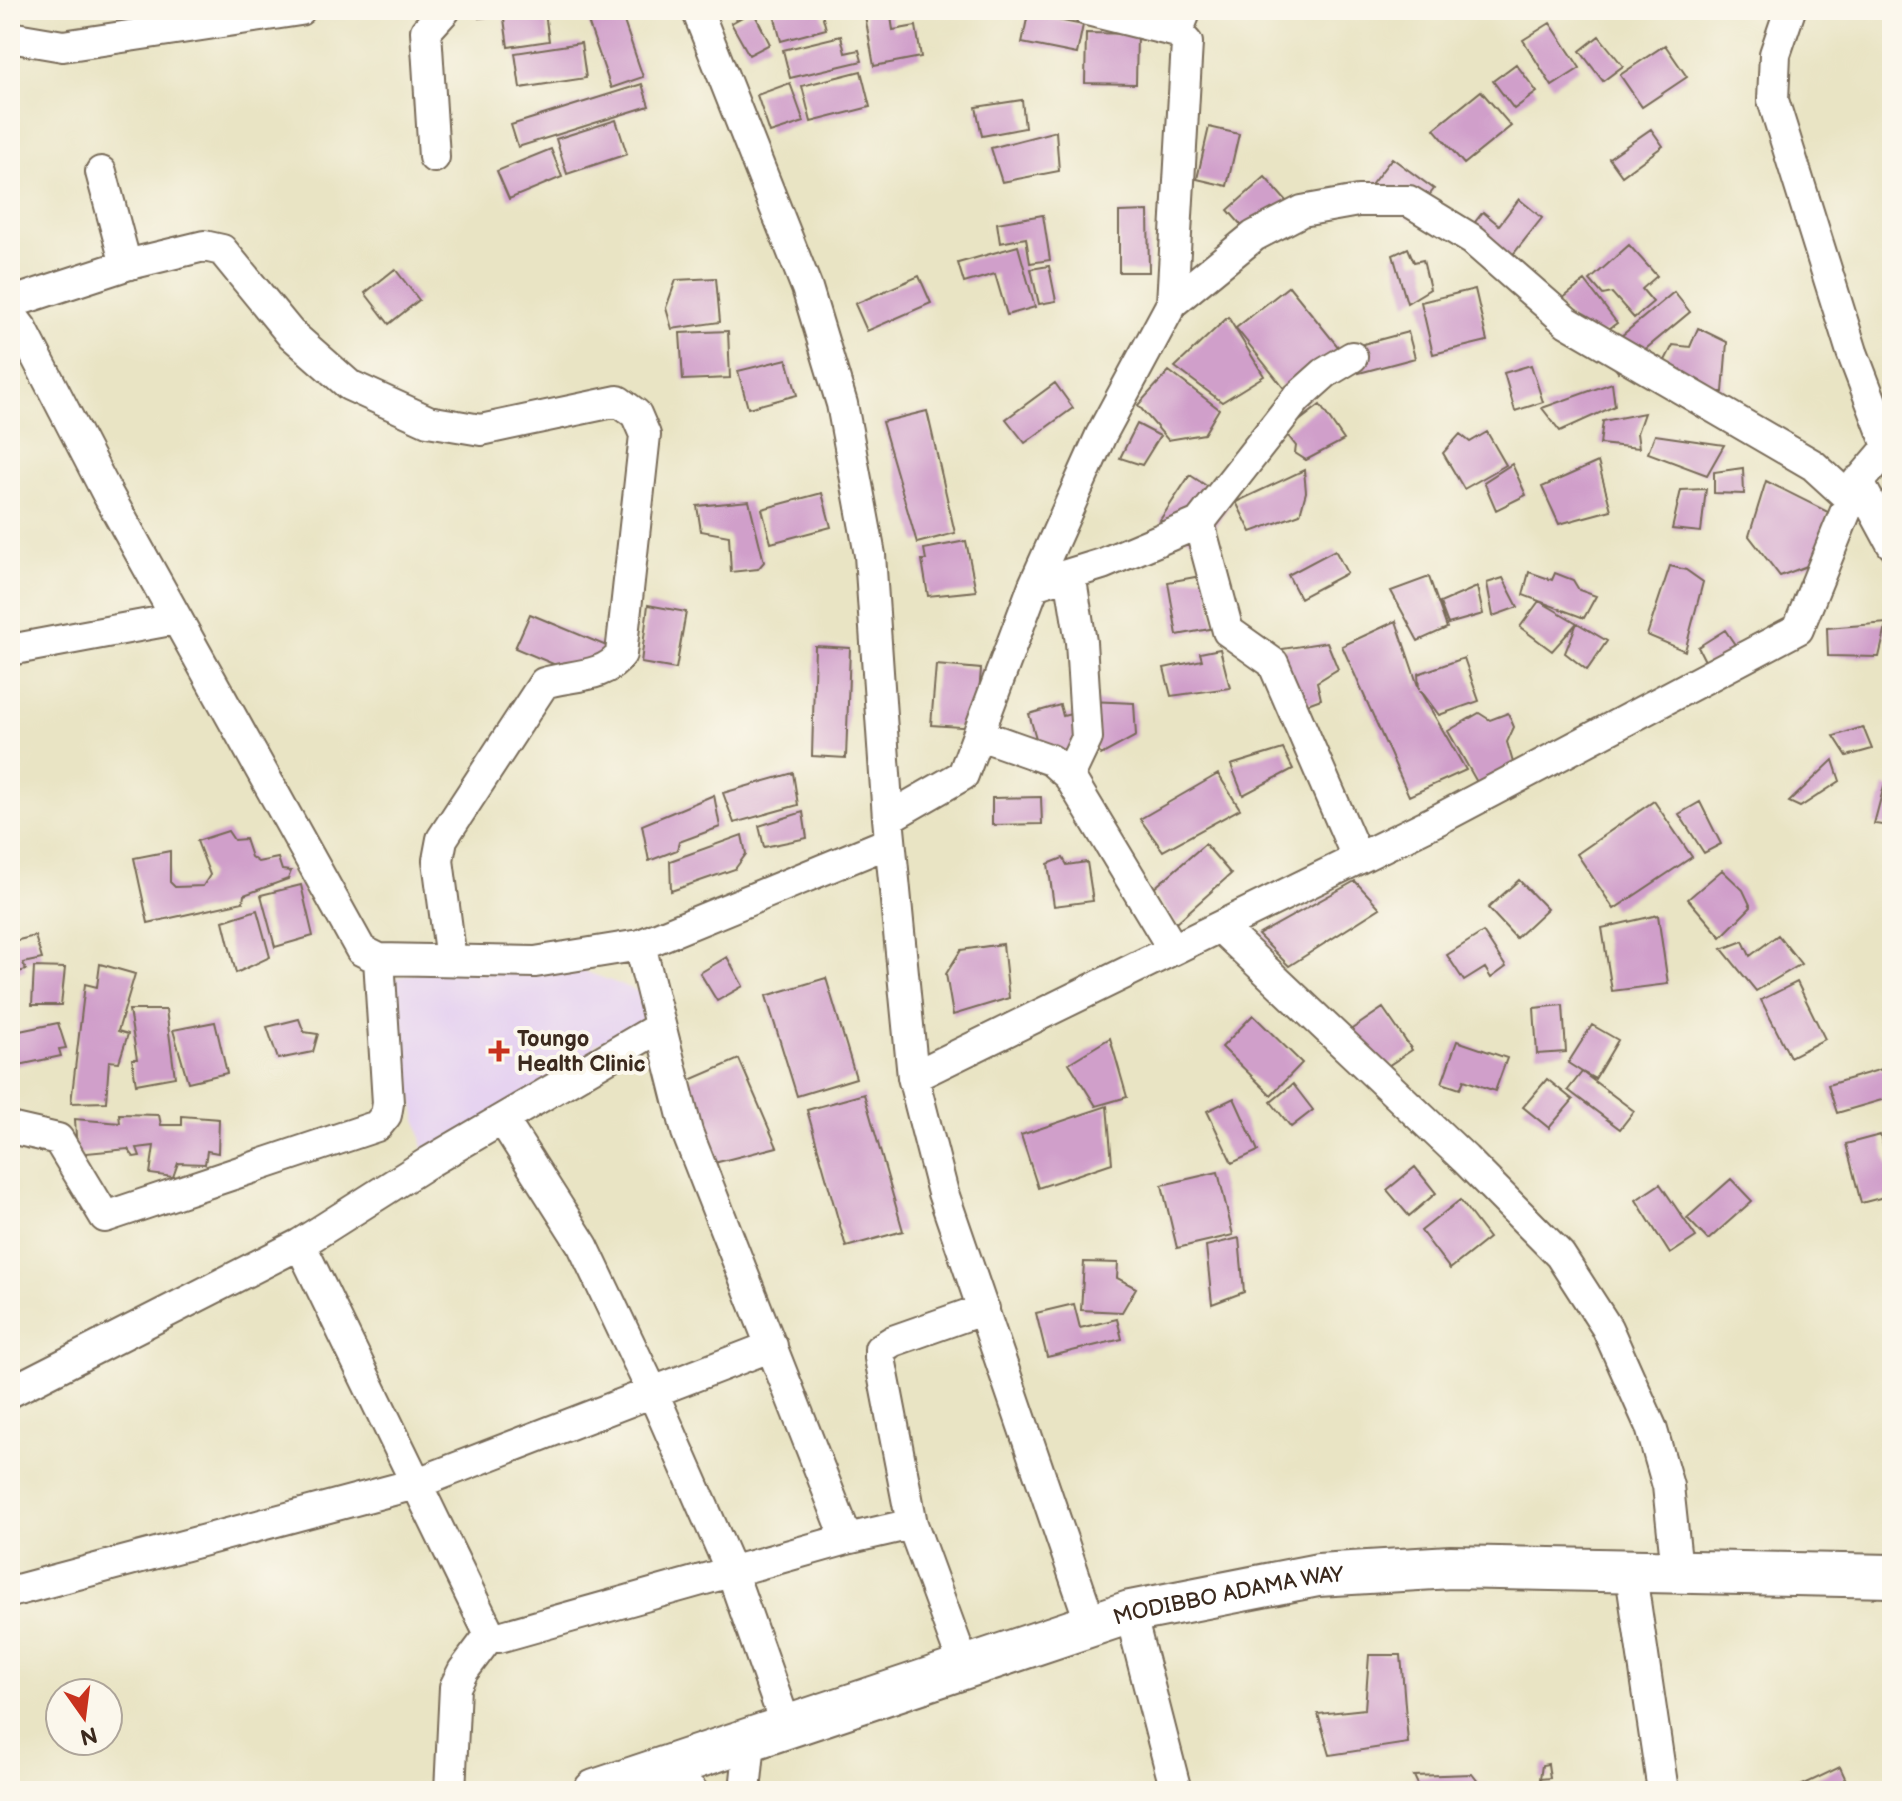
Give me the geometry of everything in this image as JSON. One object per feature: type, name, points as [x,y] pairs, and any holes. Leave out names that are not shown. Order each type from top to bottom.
[{"type":"main road","name":"MODIBBO ADAMA WAY","points":[[595,1791],[678,1781],[768,1733],[1130,1612],[1318,1575],[1451,1567],[1630,1568],[1892,1576]]},
{"type":"street","points":[[10,37],[63,46],[300,10]]},
{"type":"street","points":[[434,157],[426,31],[445,10]]},
{"type":"street","points":[[697,10],[807,288],[842,404],[870,555],[889,830],[913,1077],[943,1193],[1091,1624]]},
{"type":"street","points":[[1087,10],[1181,21],[1187,43],[1172,303]]},
{"type":"street","points":[[10,313],[22,329],[176,619],[361,950],[379,959],[535,962],[640,945],[889,830],[963,775],[1034,585],[1101,435],[1172,303],[1254,236],[1302,211],[1358,201],[1409,201],[1473,240],[1567,322],[1813,465],[1847,496],[1890,444],[1852,352],[1773,100],[1775,54],[1790,10]]},
{"type":"street","points":[[101,172],[126,265]]},
{"type":"street","points":[[10,303],[126,265],[204,246],[222,250],[290,333],[349,385],[428,421],[481,430],[618,401],[636,414],[645,435],[621,654],[614,665],[603,670],[544,683],[442,839],[438,860],[451,960]]},
{"type":"street","points":[[1034,585],[1199,523],[1297,398],[1325,373],[1352,357]]},
{"type":"street","points":[[913,1077],[1358,859],[1798,629],[1831,556],[1858,481]]},
{"type":"street","points":[[1858,481],[1892,544]]},
{"type":"street","points":[[1199,523],[1228,631],[1273,663],[1358,859]]},
{"type":"street","points":[[1069,776],[1087,738],[1081,642],[1070,574]]},
{"type":"street","points":[[10,650],[176,619]]},
{"type":"street","points":[[980,735],[1051,760],[1069,776],[1173,949]]},
{"type":"street","points":[[1220,927],[1465,1159],[1560,1255],[1607,1328],[1651,1427],[1668,1486],[1677,1570]]},
{"type":"street","points":[[640,945],[687,1132],[847,1539]]},
{"type":"street","points":[[10,1128],[58,1139],[105,1217],[377,1126],[386,1115],[388,1103],[379,959]]},
{"type":"street","points":[[10,1392],[300,1244],[429,1162],[660,1027]]},
{"type":"street","points":[[503,1120],[583,1246],[653,1393],[732,1573],[768,1733],[745,1791]]},
{"type":"street","points":[[300,1244],[490,1635]]},
{"type":"street","points":[[964,1666],[912,1524],[880,1349],[893,1341],[984,1309]]},
{"type":"street","points":[[10,1592],[415,1484],[772,1346]]},
{"type":"street","points":[[490,1635],[499,1637],[847,1539],[912,1524]]},
{"type":"street","points":[[1630,1568],[1663,1791]]},
{"type":"street","points":[[1130,1612],[1176,1791]]},
{"type":"street","points":[[450,1791],[455,1687],[490,1635]]},
{"type":"shaded area","name":"Toungo Health Clinic","points":[[520,947],[643,993],[650,1019],[594,1045],[598,1057],[425,1157],[388,980]]},
{"type":"building","points":[[478,10],[522,10],[522,12],[479,18]]},
{"type":"building","points":[[584,10],[620,10],[643,77],[611,88]]},
{"type":"building","points":[[821,10],[826,29],[781,41],[773,11]]},
{"type":"building","points":[[864,10],[890,10],[893,30],[916,26],[921,57],[874,66]]},
{"type":"building","points":[[753,11],[770,44],[749,55],[731,23]]},
{"type":"building","points":[[545,13],[549,41],[508,47],[504,19]]},
{"type":"building","points":[[1028,14],[1083,25],[1077,54],[1022,43]]},
{"type":"building","points":[[1550,23],[1580,68],[1552,86],[1523,40]]},
{"type":"building","points":[[1086,33],[1137,34],[1136,84],[1085,83]]},
{"type":"building","points":[[841,36],[845,53],[859,50],[862,61],[790,78],[783,50]]},
{"type":"building","points":[[1599,36],[1623,66],[1603,81],[1580,51]]},
{"type":"building","points":[[581,43],[586,78],[520,88],[515,53]]},
{"type":"building","points":[[1665,45],[1687,77],[1642,107],[1620,75]]},
{"type":"building","points":[[1516,64],[1537,92],[1514,109],[1493,81]]},
{"type":"building","points":[[861,71],[870,107],[811,122],[802,86]]},
{"type":"building","points":[[790,83],[804,122],[770,133],[757,95]]},
{"type":"building","points":[[642,84],[649,106],[518,147],[511,125]]},
{"type":"building","points":[[1481,91],[1511,126],[1464,164],[1434,129]]},
{"type":"building","points":[[1022,100],[1025,128],[982,136],[976,107]]},
{"type":"building","points":[[616,120],[627,154],[567,174],[556,139]]},
{"type":"building","points":[[1209,127],[1239,134],[1227,186],[1197,179]]},
{"type":"building","points":[[1651,129],[1663,146],[1622,176],[1609,158]]},
{"type":"building","points":[[1056,131],[1059,171],[1002,182],[991,148]]},
{"type":"building","points":[[551,149],[562,177],[509,199],[497,171]]},
{"type":"building","points":[[1392,158],[1434,189],[1410,220],[1368,189]]},
{"type":"building","points":[[1265,177],[1293,209],[1256,242],[1228,210]]},
{"type":"building","points":[[1519,199],[1542,218],[1503,267],[1464,236],[1483,212],[1499,225]]},
{"type":"building","points":[[1148,211],[1149,272],[1119,272],[1119,212]]},
{"type":"building","points":[[1043,215],[1050,260],[1030,263],[1026,238],[1000,243],[997,223]]},
{"type":"building","points":[[1629,245],[1657,276],[1642,289],[1653,302],[1634,318],[1612,293],[1603,295],[1590,280]]},
{"type":"building","points":[[1018,246],[1035,307],[1007,315],[995,274],[964,283],[958,263]]},
{"type":"building","points":[[1408,248],[1414,262],[1423,260],[1430,289],[1407,303],[1393,255]]},
{"type":"building","points":[[1049,266],[1056,301],[1039,304],[1031,269]]},
{"type":"building","points":[[395,269],[419,300],[389,324],[365,293]]},
{"type":"building","points":[[919,276],[931,303],[867,331],[855,304]]},
{"type":"building","points":[[716,278],[720,322],[672,329],[666,308],[676,280]]},
{"type":"building","points":[[1585,281],[1617,323],[1589,343],[1558,302]]},
{"type":"building","points":[[1289,286],[1352,364],[1298,406],[1236,328]]},
{"type":"building","points":[[1475,289],[1487,341],[1433,354],[1421,302]]},
{"type":"building","points":[[1674,292],[1690,312],[1618,372],[1602,352]]},
{"type":"building","points":[[1228,317],[1264,376],[1222,402],[1175,367]]},
{"type":"building","points":[[1698,328],[1727,342],[1723,392],[1706,392],[1660,370],[1673,345],[1690,347]]},
{"type":"building","points":[[728,331],[730,378],[683,380],[680,333]]},
{"type":"building","points":[[1408,332],[1415,358],[1359,373],[1352,347]]},
{"type":"building","points":[[787,359],[797,395],[748,408],[738,371]]},
{"type":"building","points":[[1531,365],[1543,402],[1515,411],[1504,373]]},
{"type":"building","points":[[1169,371],[1219,409],[1204,434],[1168,440],[1138,405]]},
{"type":"building","points":[[1055,383],[1073,408],[1025,443],[1006,419]]},
{"type":"building","points":[[1612,383],[1615,406],[1560,431],[1542,408]]},
{"type":"building","points":[[1320,405],[1344,440],[1306,460],[1295,453],[1296,446],[1285,432]]},
{"type":"building","points":[[927,411],[955,533],[917,543],[882,422]]},
{"type":"building","points":[[1644,413],[1637,433],[1639,448],[1600,444],[1603,421]]},
{"type":"building","points":[[1137,424],[1160,436],[1142,465],[1120,458]]},
{"type":"building","points":[[1487,432],[1506,465],[1464,489],[1443,453],[1460,434],[1470,442]]},
{"type":"building","points":[[1655,435],[1724,445],[1707,475],[1648,453]]},
{"type":"building","points":[[1598,462],[1611,510],[1559,524],[1542,487]]},
{"type":"building","points":[[1512,464],[1526,495],[1496,510],[1484,482]]},
{"type":"building","points":[[1743,468],[1744,494],[1714,493],[1714,472]]},
{"type":"building","points":[[1304,470],[1306,492],[1300,514],[1251,532],[1236,502]]},
{"type":"building","points":[[1190,475],[1231,502],[1201,547],[1160,520]]},
{"type":"building","points":[[1766,481],[1828,512],[1823,560],[1780,576],[1749,536]]},
{"type":"building","points":[[1706,489],[1701,532],[1672,529],[1681,490]]},
{"type":"building","points":[[822,493],[831,527],[771,543],[762,509]]},
{"type":"building","points":[[749,501],[764,562],[758,569],[731,572],[729,536],[701,531],[697,506]]},
{"type":"building","points":[[966,541],[976,591],[928,596],[922,560],[926,560],[924,549]]},
{"type":"building","points":[[1335,550],[1347,573],[1300,598],[1288,575]]},
{"type":"building","points":[[1670,566],[1686,570],[1703,582],[1685,651],[1647,635]]},
{"type":"building","points":[[1529,572],[1552,580],[1555,573],[1573,580],[1579,590],[1596,596],[1584,618],[1523,595]]},
{"type":"building","points":[[1206,575],[1215,628],[1177,635],[1168,582]]},
{"type":"building","points":[[1429,577],[1447,628],[1418,641],[1391,591]]},
{"type":"building","points":[[1503,578],[1518,607],[1493,616],[1487,583]]},
{"type":"building","points":[[1477,587],[1483,614],[1448,624],[1440,603]]},
{"type":"building","points":[[1539,601],[1577,623],[1552,651],[1520,627]]},
{"type":"building","points":[[648,605],[686,612],[676,669],[641,663]]},
{"type":"building","points":[[530,614],[609,647],[594,681],[515,648]]},
{"type":"building","points":[[1396,621],[1419,689],[1418,674],[1464,658],[1479,701],[1439,715],[1420,691],[1466,770],[1409,796],[1342,646]]},
{"type":"building","points":[[1577,623],[1607,641],[1587,670],[1565,653]]},
{"type":"building","points":[[1887,623],[1879,657],[1828,656],[1827,628]]},
{"type":"building","points":[[1725,630],[1740,652],[1710,671],[1698,647]]},
{"type":"building","points":[[1327,642],[1338,669],[1317,682],[1321,699],[1302,706],[1276,650]]},
{"type":"building","points":[[815,646],[850,648],[846,758],[812,756]]},
{"type":"building","points":[[1220,649],[1230,688],[1171,696],[1164,668],[1202,660],[1200,653]]},
{"type":"building","points":[[936,665],[981,669],[976,728],[931,725]]},
{"type":"building","points":[[1089,701],[1134,703],[1136,736],[1101,755],[1091,740]]},
{"type":"building","points":[[1060,705],[1063,716],[1079,712],[1078,748],[1042,759],[1029,714]]},
{"type":"building","points":[[1479,713],[1490,720],[1508,713],[1514,727],[1507,742],[1514,766],[1478,784],[1448,731]]},
{"type":"building","points":[[1863,727],[1872,749],[1847,756],[1834,736]]},
{"type":"building","points":[[1283,749],[1293,769],[1243,795],[1231,765]]},
{"type":"building","points":[[1833,760],[1840,781],[1800,807],[1789,802]]},
{"type":"building","points":[[793,773],[798,805],[734,823],[723,793]]},
{"type":"building","points":[[1218,774],[1240,809],[1163,851],[1140,819]]},
{"type":"building","points":[[1884,786],[1892,789],[1892,826],[1874,824]]},
{"type":"building","points":[[714,795],[720,827],[679,842],[677,850],[649,861],[642,825]]},
{"type":"building","points":[[1041,797],[1042,824],[992,825],[992,798]]},
{"type":"building","points":[[1654,801],[1692,857],[1614,909],[1577,854]]},
{"type":"building","points":[[1700,802],[1721,844],[1704,853],[1679,814]]},
{"type":"building","points":[[803,812],[807,838],[764,847],[759,826]]},
{"type":"building","points":[[228,831],[234,840],[245,839],[251,857],[258,862],[278,858],[282,870],[291,871],[288,879],[244,895],[243,902],[148,923],[134,858],[170,851],[170,882],[175,887],[203,886],[210,875],[197,841]]},
{"type":"building","points":[[742,835],[746,854],[735,869],[671,891],[670,861]]},
{"type":"building","points":[[1205,844],[1231,874],[1176,923],[1152,890]]},
{"type":"building","points":[[1063,858],[1067,865],[1087,862],[1093,901],[1054,906],[1048,864]]},
{"type":"building","points":[[1722,870],[1743,890],[1751,907],[1721,937],[1688,899]]},
{"type":"building","points":[[1519,880],[1547,909],[1516,938],[1488,908]]},
{"type":"building","points":[[1355,881],[1380,908],[1289,966],[1258,935]]},
{"type":"building","points":[[301,885],[313,936],[275,947],[261,895]]},
{"type":"building","points":[[257,910],[270,957],[236,973],[223,921]]},
{"type":"building","points":[[1658,915],[1668,984],[1612,991],[1602,928]]},
{"type":"building","points":[[1483,932],[1506,967],[1491,978],[1485,968],[1464,981],[1447,955]]},
{"type":"building","points":[[1778,935],[1801,964],[1756,991],[1722,949],[1743,941],[1750,956]]},
{"type":"building","points":[[35,936],[42,959],[23,963],[26,970],[10,974],[10,942]]},
{"type":"building","points":[[1003,944],[1009,998],[953,1015],[946,974],[961,950]]},
{"type":"building","points":[[727,957],[743,986],[717,1001],[700,973]]},
{"type":"building","points":[[100,964],[135,974],[118,1031],[128,1034],[119,1062],[109,1061],[106,1102],[71,1103],[85,984],[97,987]]},
{"type":"building","points":[[34,967],[65,968],[61,1005],[32,1005]]},
{"type":"building","points":[[826,978],[856,1078],[797,1096],[766,996]]},
{"type":"building","points":[[1797,982],[1825,1039],[1790,1057],[1761,1000]]},
{"type":"building","points":[[1563,1005],[1566,1052],[1537,1054],[1534,1008]]},
{"type":"building","points":[[1383,1008],[1412,1050],[1374,1075],[1346,1033]]},
{"type":"building","points":[[129,1010],[166,1010],[175,1077],[136,1084],[132,1059],[137,1059]]},
{"type":"building","points":[[1253,1015],[1302,1063],[1271,1095],[1222,1047]]},
{"type":"building","points":[[299,1019],[304,1032],[318,1034],[313,1052],[278,1059],[267,1027]]},
{"type":"building","points":[[215,1022],[227,1073],[188,1082],[173,1030]]},
{"type":"building","points":[[58,1023],[66,1048],[59,1049],[61,1056],[10,1067],[10,1033]]},
{"type":"building","points":[[1592,1025],[1618,1040],[1595,1079],[1568,1063]]},
{"type":"building","points":[[1110,1038],[1127,1097],[1096,1106],[1069,1063]]},
{"type":"building","points":[[1457,1041],[1507,1058],[1495,1091],[1464,1080],[1460,1089],[1442,1083]]},
{"type":"building","points":[[739,1059],[777,1147],[714,1163],[681,1084]]},
{"type":"building","points":[[1892,1066],[1892,1097],[1837,1113],[1828,1085]]},
{"type":"building","points":[[1582,1072],[1634,1111],[1620,1129],[1568,1090]]},
{"type":"building","points":[[1547,1079],[1573,1100],[1549,1128],[1523,1107]]},
{"type":"building","points":[[1293,1084],[1313,1110],[1291,1127],[1271,1102]]},
{"type":"building","points":[[864,1094],[903,1231],[846,1247],[807,1110]]},
{"type":"building","points":[[1234,1098],[1258,1151],[1232,1163],[1207,1111]]},
{"type":"building","points":[[1107,1106],[1112,1163],[1038,1188],[1021,1135]]},
{"type":"building","points":[[119,1114],[159,1115],[161,1125],[182,1125],[182,1116],[219,1119],[218,1153],[207,1151],[205,1164],[178,1163],[173,1177],[150,1174],[154,1146],[137,1148],[140,1156],[134,1157],[128,1149],[77,1154],[75,1119],[120,1123]]},
{"type":"building","points":[[1892,1128],[1892,1146],[1891,1146],[1887,1129]]},
{"type":"building","points":[[1880,1135],[1892,1179],[1892,1195],[1861,1203],[1846,1144]]},
{"type":"building","points":[[1415,1167],[1436,1193],[1409,1216],[1387,1190]]},
{"type":"building","points":[[1218,1172],[1233,1235],[1177,1248],[1162,1185]]},
{"type":"building","points":[[1731,1179],[1752,1201],[1708,1240],[1687,1218]]},
{"type":"building","points":[[1660,1184],[1696,1237],[1670,1254],[1636,1200]]},
{"type":"building","points":[[1460,1200],[1489,1238],[1450,1269],[1421,1231]]},
{"type":"building","points":[[1239,1238],[1244,1292],[1212,1304],[1206,1246]]},
{"type":"building","points":[[1084,1262],[1118,1263],[1117,1278],[1136,1288],[1122,1312],[1081,1310]]},
{"type":"building","points":[[1074,1304],[1080,1328],[1117,1319],[1122,1339],[1047,1357],[1036,1313]]},
{"type":"building","points":[[1369,1655],[1401,1655],[1408,1743],[1330,1755],[1318,1714],[1365,1709]]},
{"type":"building","points":[[1548,1764],[1550,1778],[1540,1779],[1542,1765]]},
{"type":"building","points":[[1840,1767],[1851,1791],[1790,1791]]},
{"type":"building","points":[[1472,1774],[1479,1783],[1488,1784],[1490,1791],[1421,1791],[1414,1776]]},
{"type":"place","name":"Toungo Health Clinic","points":[[499,1051]]}]
